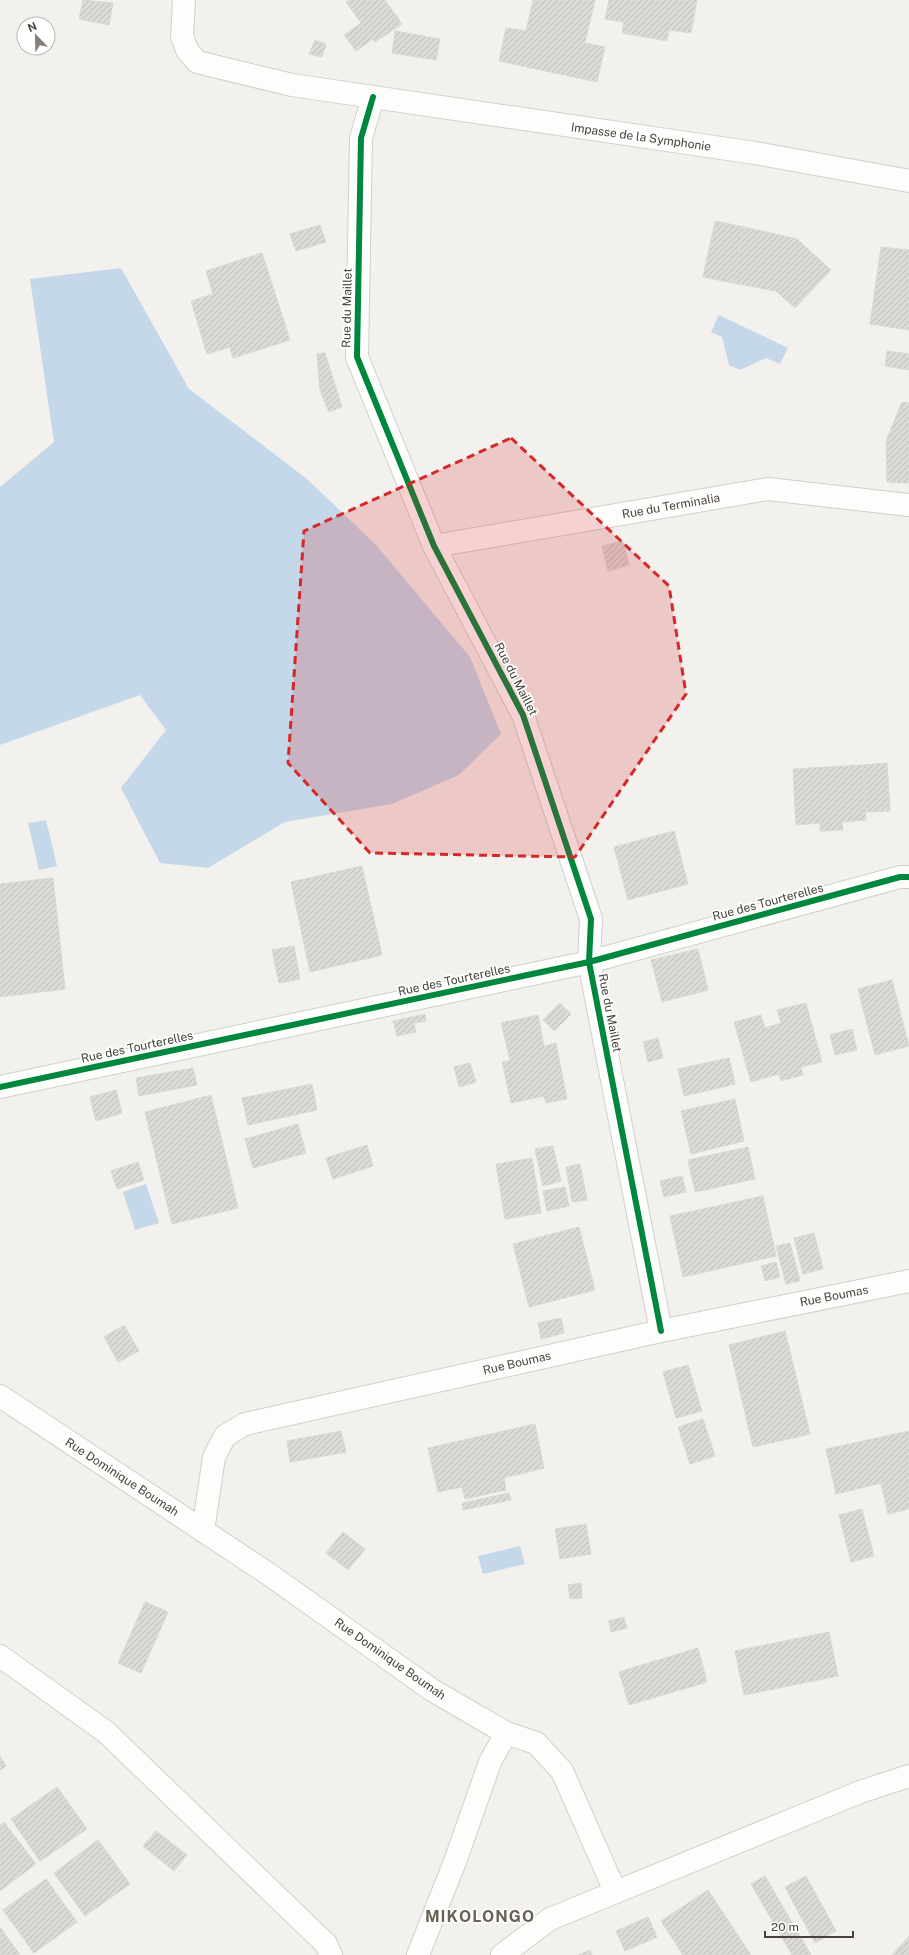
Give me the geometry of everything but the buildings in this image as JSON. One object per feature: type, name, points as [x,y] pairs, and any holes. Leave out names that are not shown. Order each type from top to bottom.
[{"type":"street","name":"Impasse de la Symphonie","points":[[184,0],[182,36],[186,50],[197,62],[292,85],[533,122],[755,153],[909,181]]},
{"type":"street","name":"Rue du Maillet","points":[[373,97],[361,138],[357,357],[434,546],[523,715],[591,919],[589,962],[661,1331]]},
{"type":"street","name":"Rue du Terminalia","points":[[434,546],[768,489],[909,505]]},
{"type":"street","name":"Rue des Tourterelles","points":[[0,1087],[589,962],[900,877],[909,877]]},
{"type":"street","name":"Rue Boumas","points":[[203,1531],[214,1458],[225,1436],[245,1424],[661,1331],[909,1281]]},
{"type":"street","name":"Rue Dominique Boumah","points":[[0,1396],[270,1575],[432,1690],[506,1733],[536,1742],[562,1771],[615,1891]]},
{"type":"street","points":[[0,1656],[106,1732],[326,1944],[331,1955]]},
{"type":"street","points":[[418,1955],[456,1859],[490,1762],[506,1733]]},
{"type":"street","points":[[502,1955],[550,1919],[615,1891],[860,1792],[909,1776]]},
{"type":"highlighted area","points":[[511,438],[669,586],[686,694],[575,857],[370,853],[288,763],[304,531]]},
{"type":"water","points":[[121,268],[189,389],[307,479],[376,545],[470,657],[501,734],[459,775],[392,804],[285,822],[208,868],[160,863],[121,788],[166,730],[140,695],[0,745],[0,487],[54,442],[30,279]]},
{"type":"water","points":[[719,315],[788,348],[780,364],[766,358],[740,370],[729,365],[722,337],[711,332]]},
{"type":"water","points":[[46,820],[57,866],[39,870],[28,823]]},
{"type":"water","points":[[146,1184],[159,1223],[135,1230],[123,1192]]},
{"type":"water","points":[[520,1546],[525,1564],[483,1574],[478,1556]]},
{"type":"cycle path","points":[[373,97],[361,138],[357,357],[434,546],[523,715],[591,919],[589,962],[661,1331]]},
{"type":"cycle path","points":[[0,1087],[589,962],[900,877],[909,877]]},
{"type":"district","name":"MIKOLONGO","points":[[480,1916]]}]
